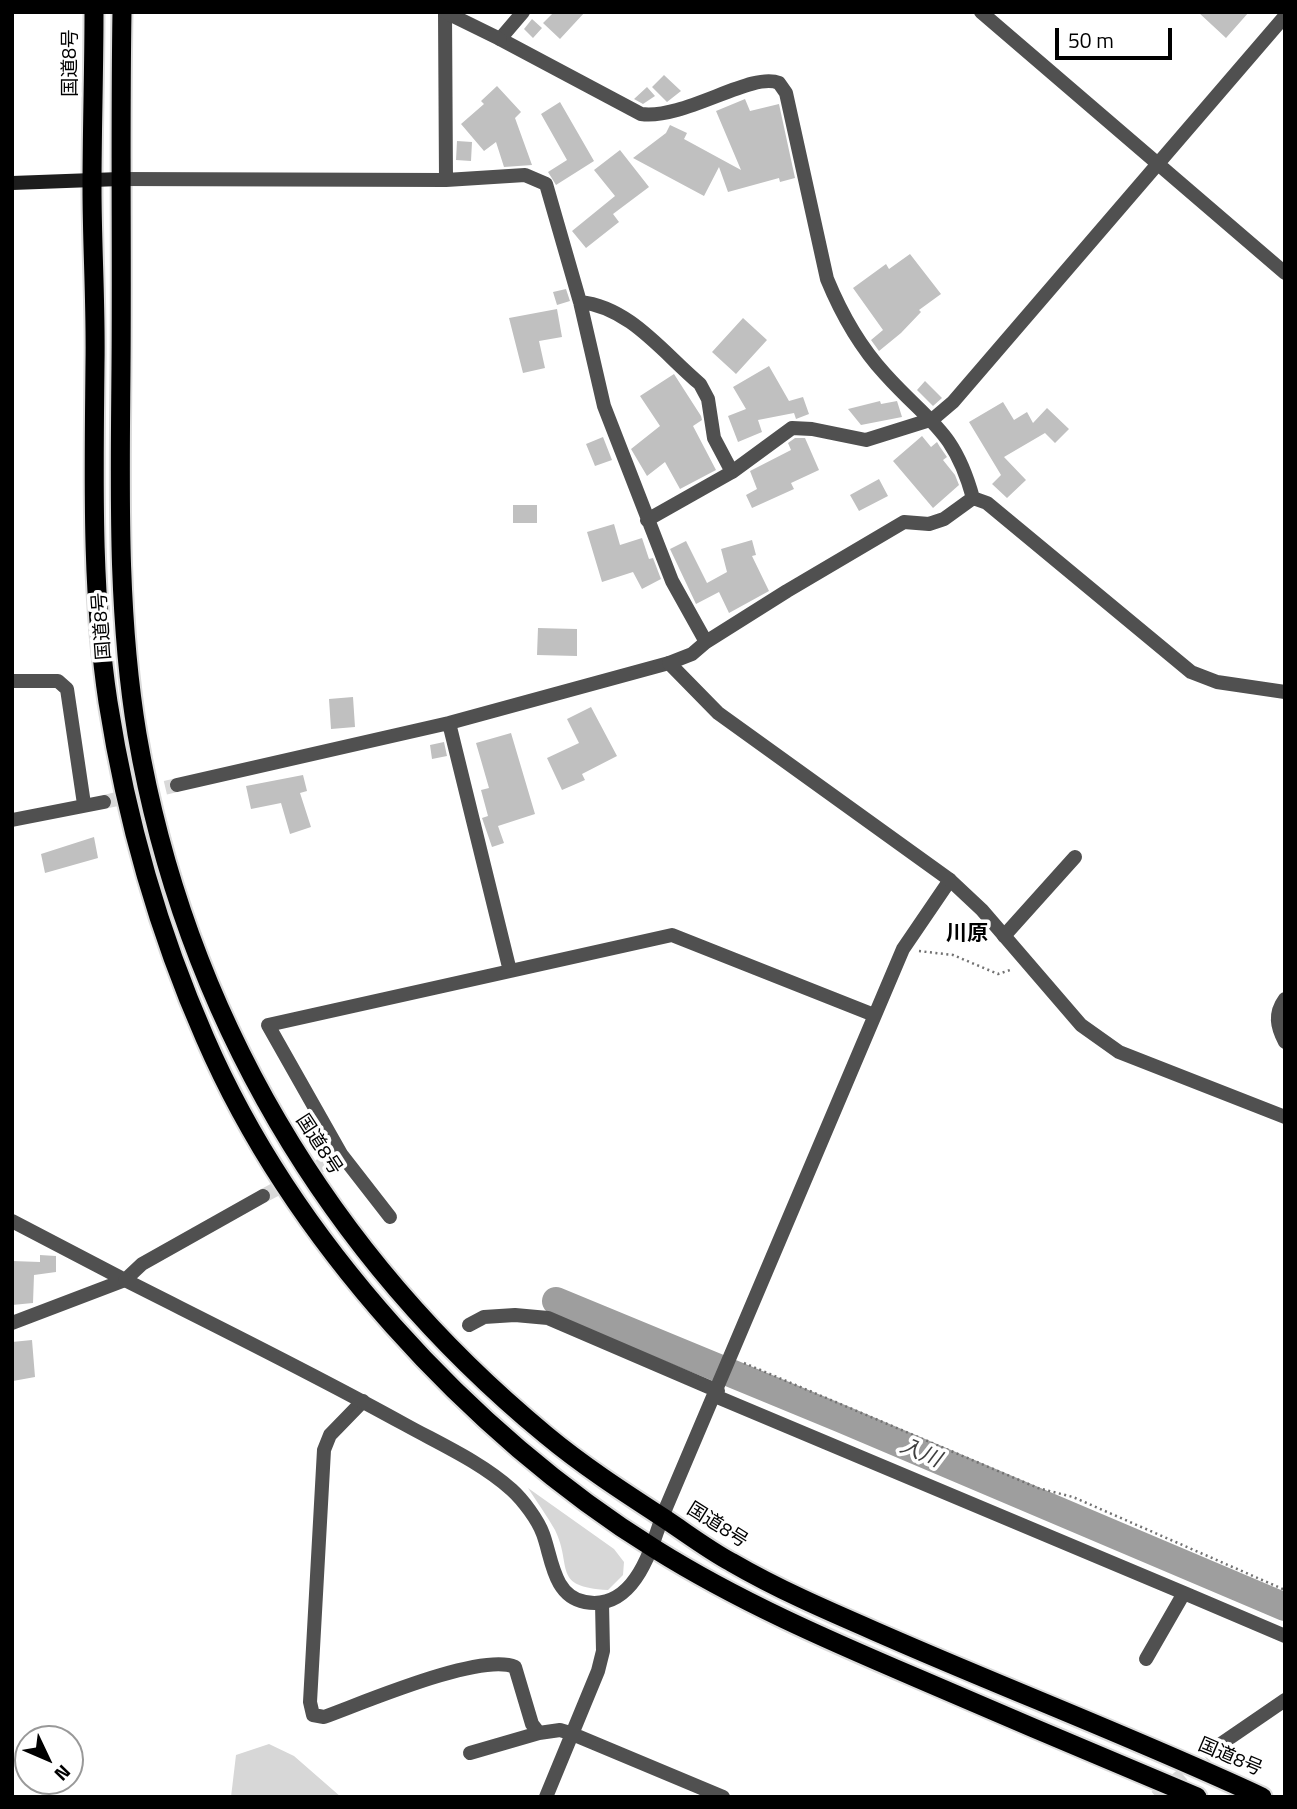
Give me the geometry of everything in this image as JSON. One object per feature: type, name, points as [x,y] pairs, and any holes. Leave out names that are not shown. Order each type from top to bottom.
[{"type":"highway","name":"国道8号","points":[[94,12],[92,182],[96,359],[92,492],[95,567],[107,696],[135,843],[205,1039],[241,1111],[304,1211],[412,1346],[453,1388],[533,1460],[591,1506],[652,1547],[813,1633],[1198,1797]]},
{"type":"highway","name":"国道8号","points":[[122,12],[119,495],[127,649],[137,730],[173,884],[228,1030],[281,1132],[330,1204],[391,1284],[472,1369],[546,1435],[662,1517],[734,1564],[818,1606],[1262,1797]]},
{"type":"main road","points":[[12,183],[120,179]]},
{"type":"street","points":[[446,180],[444,12],[641,114],[657,116],[695,107],[763,80],[779,83],[786,93],[827,279],[834,296],[869,355],[933,419],[957,449],[974,498],[987,503],[1191,672],[1217,681],[1285,692]]},
{"type":"street","points":[[500,39],[523,12]]},
{"type":"street","points":[[981,12],[1285,273]]},
{"type":"street","points":[[648,520],[732,472],[792,428],[812,429],[866,440],[933,419],[953,402],[1285,16]]},
{"type":"street","points":[[120,179],[446,180],[525,175],[546,184],[580,302],[604,406],[672,581],[706,642]]},
{"type":"street","points":[[580,302],[600,304],[620,313],[700,384],[708,399],[714,438],[732,472]]},
{"type":"street","points":[[177,785],[449,723],[669,663],[692,654],[706,642],[904,522],[929,524],[944,519],[974,498]]},
{"type":"street","points":[[669,663],[718,713],[950,880],[1004,936],[1081,1025],[1119,1052],[1285,1117]]},
{"type":"street","points":[[12,681],[58,681],[67,690],[84,804]]},
{"type":"street","points":[[449,723],[510,971]]},
{"type":"street","points":[[12,820],[104,802]]},
{"type":"street","points":[[1004,936],[1076,857]]},
{"type":"street","points":[[12,1221],[363,1401],[481,1467],[514,1492],[542,1531],[558,1582],[568,1594],[582,1602],[602,1603],[621,1596],[644,1567],[662,1517],[903,949],[950,880]]},
{"type":"street","points":[[390,1217],[336,1157],[268,1025],[672,935],[874,1015]]},
{"type":"street","points":[[1285,999],[1280,1005],[1277,1026],[1285,1042]]},
{"type":"street","points":[[12,1323],[125,1280],[142,1264],[263,1196]]},
{"type":"street","points":[[469,1325],[484,1317],[515,1315],[548,1318],[716,1394],[1285,1636]]},
{"type":"street","points":[[363,1401],[330,1435],[324,1450],[310,1702],[313,1715],[324,1717],[438,1676],[503,1662],[515,1667],[532,1724],[539,1733]]},
{"type":"street","points":[[1146,1659],[1184,1593]]},
{"type":"street","points":[[546,1797],[570,1733],[598,1671],[603,1651],[602,1603]]},
{"type":"street","points":[[1212,1750],[1285,1700]]},
{"type":"street","points":[[470,1753],[539,1733],[560,1730],[723,1797]]},
{"type":"path","points":[[903,949],[953,955],[998,974],[1029,964]]},
{"type":"path","points":[[731,1357],[1038,1488],[1073,1497],[1285,1590]]},
{"type":"shaded area","points":[[528,1488],[614,1549],[624,1562],[623,1575],[608,1590],[578,1585],[571,1579],[555,1530]]},
{"type":"shaded area","points":[[269,1744],[294,1756],[341,1797],[231,1797],[236,1755]]},
{"type":"building","points":[[554,12],[585,12],[560,39],[543,23]]},
{"type":"building","points":[[1198,12],[1249,12],[1226,38]]},
{"type":"building","points":[[532,19],[542,28],[533,38],[524,29]]},
{"type":"building","points":[[664,75],[681,91],[667,102],[652,87]]},
{"type":"building","points":[[497,86],[521,112],[515,118],[532,165],[504,167],[496,142],[484,151],[461,124],[484,104],[481,101]]},
{"type":"building","points":[[647,87],[655,96],[643,104],[634,99]]},
{"type":"building","points":[[745,99],[750,111],[779,104],[795,178],[780,182],[779,178],[728,192],[719,167],[704,196],[633,158],[666,133],[670,125],[687,133],[684,139],[741,170],[716,111]]},
{"type":"building","points":[[560,102],[594,161],[556,185],[548,172],[567,160],[541,114]]},
{"type":"building","points":[[457,141],[472,142],[471,161],[456,160]]},
{"type":"building","points":[[620,150],[649,187],[613,214],[619,222],[586,248],[572,231],[615,196],[594,170]]},
{"type":"building","points":[[910,254],[941,294],[919,310],[921,312],[901,333],[879,351],[871,340],[883,330],[853,288],[886,264],[889,269]]},
{"type":"building","points":[[566,289],[570,301],[557,305],[553,292]]},
{"type":"building","points":[[557,309],[562,337],[539,341],[545,368],[523,373],[509,318]]},
{"type":"building","points":[[743,318],[767,340],[736,374],[712,352]]},
{"type":"building","points":[[769,366],[789,401],[803,397],[809,414],[796,419],[794,413],[758,420],[762,432],[738,442],[728,416],[746,409],[733,387]]},
{"type":"building","points":[[674,374],[701,416],[702,420],[693,426],[716,470],[680,489],[665,462],[647,476],[631,449],[660,426],[640,396]]},
{"type":"building","points":[[925,381],[942,398],[933,406],[917,390]]},
{"type":"building","points":[[880,401],[881,404],[897,401],[902,417],[861,425],[848,409]]},
{"type":"building","points":[[1003,402],[1014,420],[1027,412],[1033,423],[1047,408],[1069,429],[1055,443],[1045,433],[1004,457],[1026,480],[1007,498],[992,484],[1001,475],[969,422]]},
{"type":"building","points":[[922,436],[931,447],[937,442],[947,457],[943,460],[959,485],[933,508],[893,461]]},
{"type":"building","points":[[603,437],[612,460],[595,466],[586,444]]},
{"type":"building","points":[[795,438],[805,438],[819,470],[791,483],[794,489],[752,508],[746,495],[757,489],[750,471],[791,450],[788,443]]},
{"type":"building","points":[[879,479],[888,496],[859,511],[850,495]]},
{"type":"building","points":[[513,505],[537,505],[537,523],[513,523]]},
{"type":"building","points":[[614,524],[620,545],[642,538],[649,559],[653,558],[661,579],[642,589],[633,572],[602,582],[587,532]]},
{"type":"building","points":[[752,540],[756,555],[752,556],[769,591],[729,613],[719,592],[696,604],[670,549],[686,541],[707,583],[727,572],[721,549]]},
{"type":"building","points":[[538,628],[577,629],[577,656],[537,655]]},
{"type":"building","points":[[353,697],[355,727],[331,729],[329,699]]},
{"type":"building","points":[[591,707],[617,756],[582,774],[585,780],[562,790],[547,758],[579,743],[567,719]]},
{"type":"building","points":[[511,733],[535,814],[498,826],[504,843],[492,847],[482,818],[488,816],[481,790],[489,788],[476,743]]},
{"type":"building","points":[[444,742],[447,756],[432,759],[430,745]]},
{"type":"building","points":[[303,775],[307,791],[300,793],[311,827],[290,834],[281,803],[251,809],[246,786]]},
{"type":"building","points":[[94,837],[98,858],[45,873],[41,854]]},
{"type":"building","points":[[40,1255],[56,1256],[56,1272],[34,1275],[33,1303],[12,1305],[12,1261],[40,1262]]},
{"type":"building","points":[[32,1340],[35,1377],[13,1381],[12,1342]]},
{"type":"waterway","name":"入川","points":[[556,1301],[1285,1607]]},
{"type":"tunnel","points":[[104,802],[177,785]]},
{"type":"tunnel","points":[[263,1196],[331,1160]]},
{"type":"tunnel","points":[[1156,1797],[1212,1750]]},
{"type":"district","name":"川原","points":[[967,935]]}]
